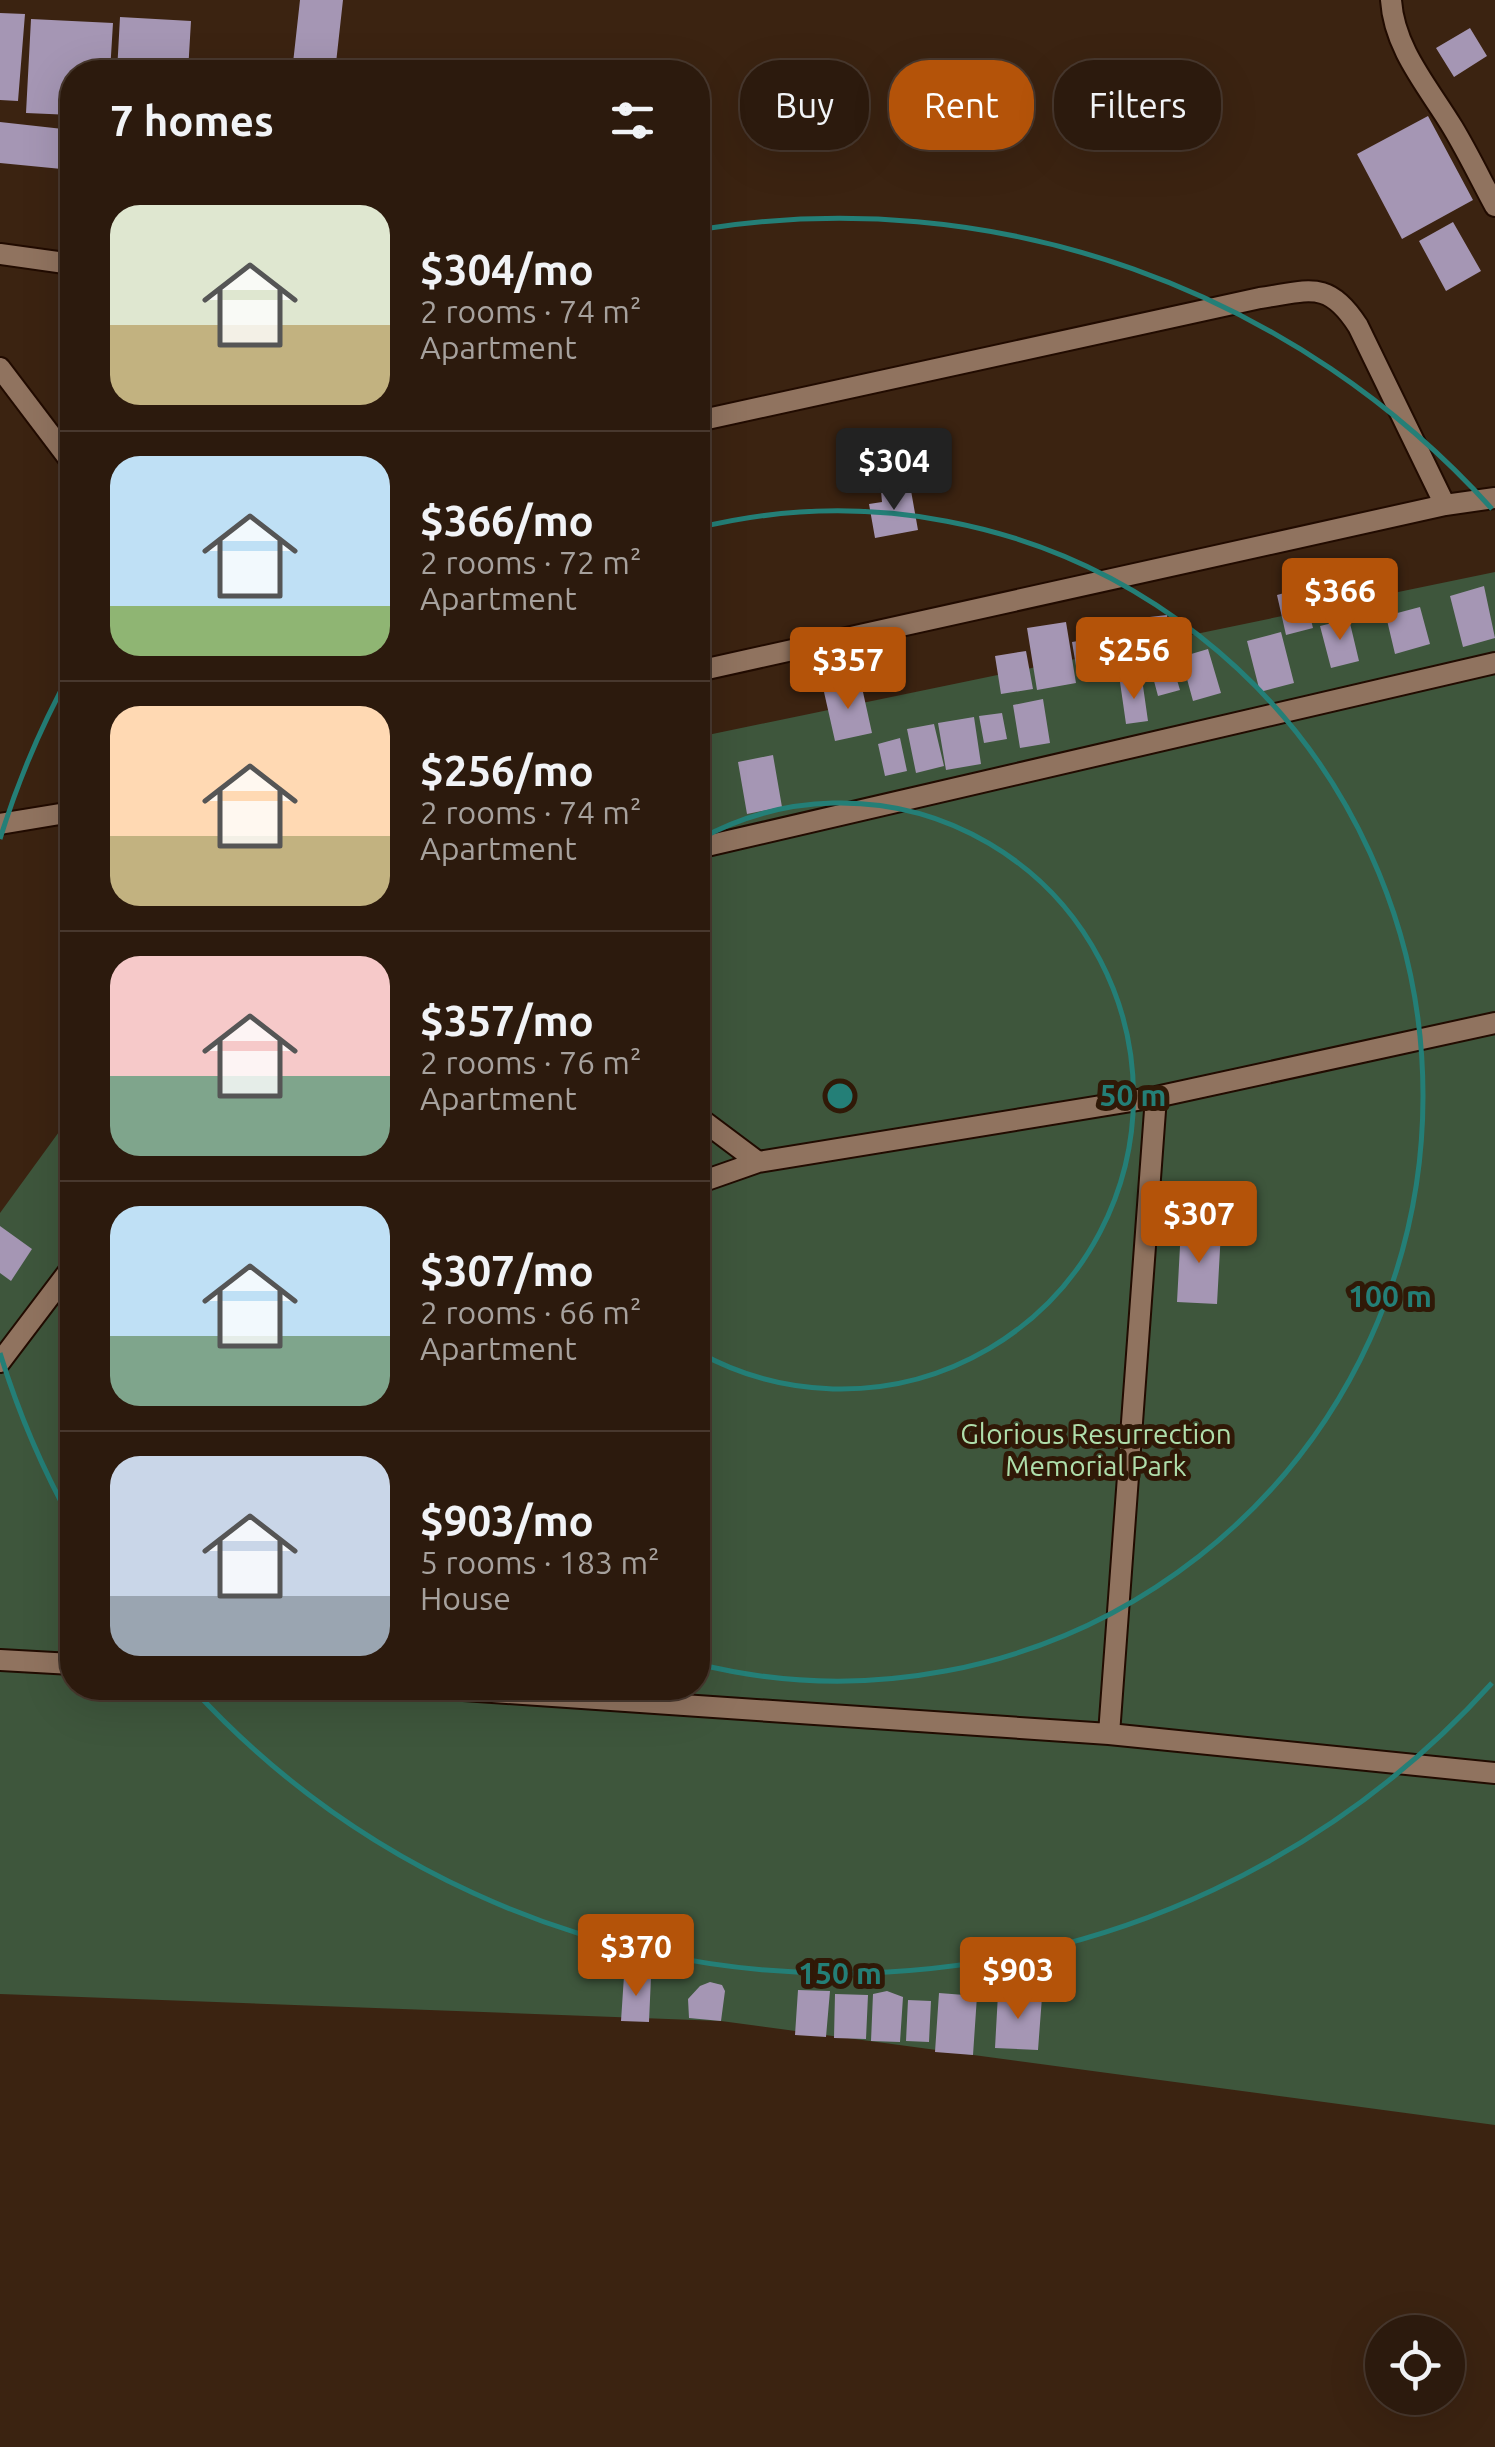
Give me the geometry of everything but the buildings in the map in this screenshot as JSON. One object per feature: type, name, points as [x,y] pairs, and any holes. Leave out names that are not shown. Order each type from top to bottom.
[{"type":"street","points":[[1391,0],[1409,59],[1495,206]]},
{"type":"street","points":[[0,254],[60,262]]},
{"type":"street","points":[[710,419],[1260,298],[1313,290],[1342,300],[1358,326],[1445,506]]},
{"type":"street","points":[[0,368],[60,447]]},
{"type":"street","points":[[710,667],[1495,498]]},
{"type":"street","points":[[710,845],[1495,663]]},
{"type":"street","points":[[0,824],[60,814]]},
{"type":"street","points":[[710,1179],[758,1162],[1156,1097],[1495,1024]]},
{"type":"street","points":[[1110,1734],[1156,1097]]},
{"type":"street","points":[[710,1126],[758,1162]]},
{"type":"street","points":[[0,1362],[60,1283]]},
{"type":"street","points":[[0,1660],[60,1663]]},
{"type":"street","points":[[610,1700],[1110,1734],[1495,1773]]},
{"type":"green space","name":"Glorious Resurrection Memorial Park","points":[[1495,572],[1495,2125],[721,2021],[0,1994],[0,1213],[60,1130],[60,1700],[710,1700],[710,735]]}]
